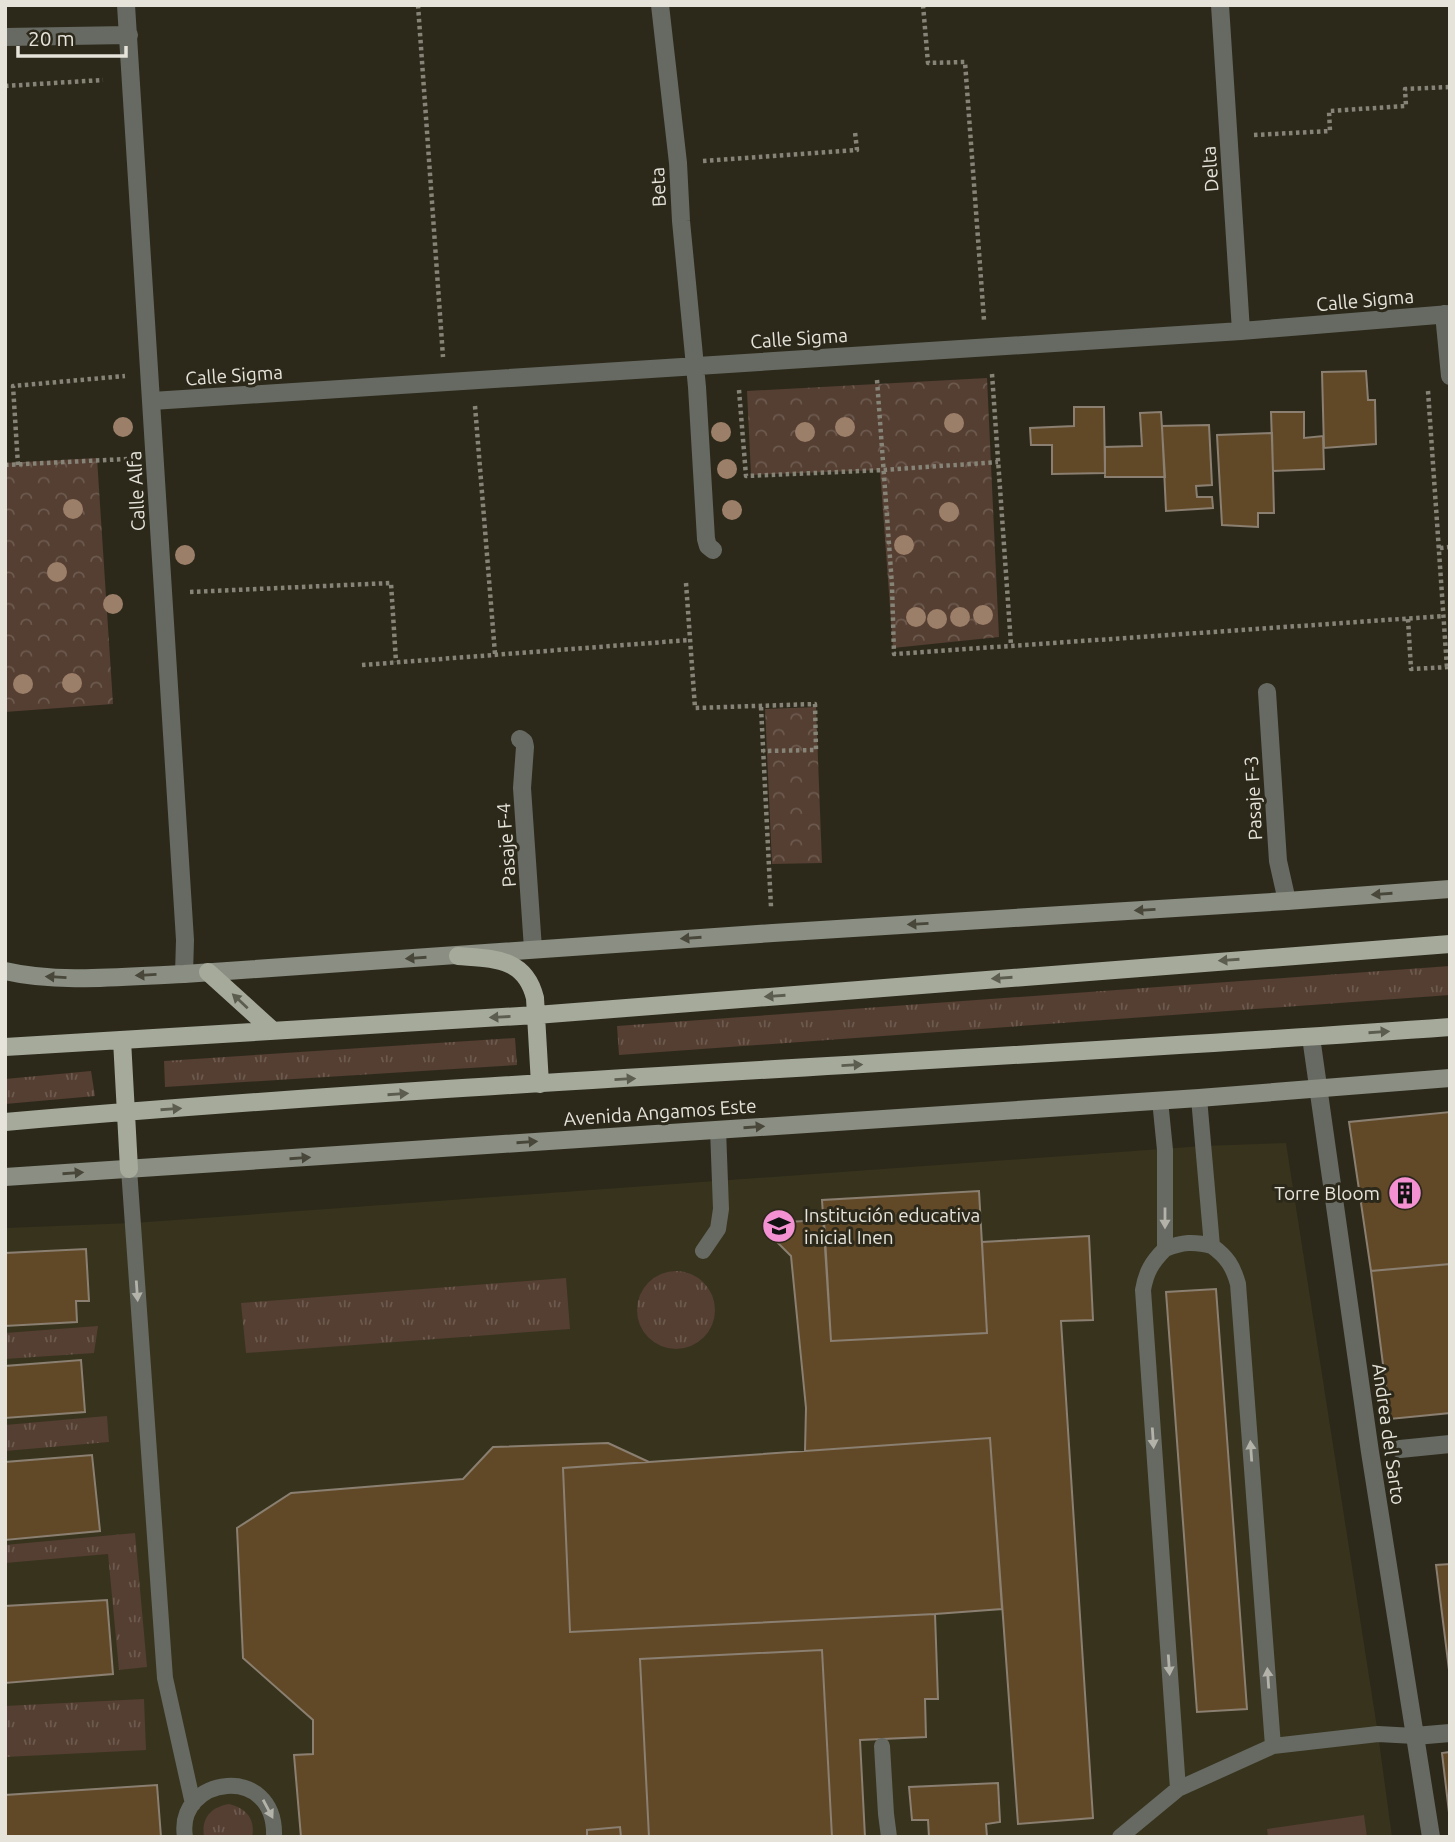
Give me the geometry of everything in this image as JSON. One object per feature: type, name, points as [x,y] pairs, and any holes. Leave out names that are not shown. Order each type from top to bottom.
[{"type":"main road","points":[[5,971],[58,977],[184,974],[1450,888]]},
{"type":"main road","points":[[5,1046],[536,1015],[1450,944]]},
{"type":"main road","points":[[458,956],[502,960],[524,974],[531,984],[535,998],[540,1084]]},
{"type":"main road","points":[[208,972],[272,1030]]},
{"type":"main road","name":"Avenida Angamos Este","points":[[5,1122],[540,1084],[1450,1027]]},
{"type":"main road","points":[[121,1040],[129,1169]]},
{"type":"main road","name":"Avenida Angamos Este","points":[[5,1177],[1199,1098],[1450,1078]]},
{"type":"street","name":"Calle Alfa","points":[[127,5],[185,940],[184,974]]},
{"type":"street","name":"Beta","points":[[660,5],[678,163],[706,539],[713,550]]},
{"type":"street","name":"Delta","points":[[1220,5],[1241,331]]},
{"type":"street","points":[[5,37],[129,35]]},
{"type":"street","points":[[1447,314],[1450,376]]},
{"type":"street","name":"Calle Sigma","points":[[152,401],[1241,331],[1447,314]]},
{"type":"street","name":"Pasaje F-3","points":[[1267,692],[1278,861],[1287,901]]},
{"type":"street","name":"Pasaje F-4","points":[[520,739],[525,747],[523,788],[533,949]]},
{"type":"street","name":"Andrea del Sarto","points":[[1311,1037],[1370,1452],[1431,1837]]},
{"type":"street","points":[[1400,1449],[1450,1444]]},
{"type":"street","points":[[1415,1736],[1450,1733]]},
{"type":"lane","points":[[1199,1098],[1212,1247]]},
{"type":"lane","points":[[1160,1100],[1165,1150],[1165,1250]]},
{"type":"lane","points":[[703,1251],[718,1229],[721,1209],[718,1129]]},
{"type":"lane","points":[[129,1169],[165,1678],[193,1804]]},
{"type":"lane","points":[[1178,1789],[1143,1290],[1153,1260],[1180,1243],[1196,1242],[1225,1255],[1234,1269],[1238,1284],[1273,1746]]},
{"type":"lane","points":[[1120,1837],[1178,1789],[1273,1746],[1378,1734],[1415,1736]]},
{"type":"lane","points":[[882,1746],[889,1837]]},
{"type":"lane","points":[[185,1837],[186,1816],[193,1804],[204,1793],[218,1786],[233,1785],[248,1788],[261,1797],[270,1809],[275,1824],[274,1837]]},
{"type":"path","points":[[418,5],[445,382]]},
{"type":"path","points":[[923,5],[928,63],[965,62]]},
{"type":"path","points":[[5,86],[108,80]]},
{"type":"path","points":[[1229,137],[1330,131],[1329,111],[1406,106],[1405,89],[1450,87]]},
{"type":"path","points":[[678,163],[857,150],[855,132]]},
{"type":"path","points":[[18,465],[13,386],[126,376]]},
{"type":"path","points":[[877,378],[892,586],[894,654],[1444,616]]},
{"type":"path","points":[[472,381],[495,654]]},
{"type":"path","points":[[1408,619],[1411,669],[1449,668],[1427,383]]},
{"type":"path","points":[[739,386],[746,476],[998,462]]},
{"type":"path","points":[[5,465],[155,458]]},
{"type":"path","points":[[1440,548],[1450,547]]},
{"type":"path","points":[[186,593],[391,583],[396,662]]},
{"type":"path","points":[[686,583],[695,708],[815,704],[816,750],[763,751]]},
{"type":"path","points":[[362,664],[690,640]]},
{"type":"path","points":[[761,707],[773,933]]},
{"type":"shaded area","points":[[1286,1143],[1392,1837],[5,1837],[5,1228],[133,1223],[1203,1146]]},
{"type":"green space","points":[[987,378],[999,637],[893,648],[880,470],[751,475],[747,391]]},
{"type":"green space","points":[[97,458],[113,704],[5,712],[5,463]]},
{"type":"green space","points":[[816,707],[822,863],[772,864],[765,709]]},
{"type":"green space","points":[[1450,966],[1450,995],[619,1055],[617,1026]]},
{"type":"green space","points":[[515,1038],[517,1065],[165,1087],[164,1061]]},
{"type":"green space","points":[[91,1071],[95,1096],[5,1104],[5,1079]]},
{"type":"green space","points":[[676,1271],[691,1274],[708,1288],[715,1310],[712,1325],[698,1342],[676,1349],[661,1346],[644,1332],[637,1310],[640,1295],[654,1278]]},
{"type":"green space","points":[[566,1278],[570,1329],[246,1353],[241,1303]]},
{"type":"green space","points":[[98,1326],[94,1353],[5,1359],[5,1333]]},
{"type":"green space","points":[[107,1416],[109,1442],[5,1451],[5,1425]]},
{"type":"green space","points":[[135,1533],[147,1667],[119,1670],[108,1554],[5,1563],[5,1545]]},
{"type":"green space","points":[[144,1699],[146,1750],[5,1757],[5,1706]]},
{"type":"green space","points":[[229,1804],[248,1815],[252,1825],[252,1837],[204,1837],[204,1824],[209,1814]]},
{"type":"green space","points":[[1364,1815],[1367,1837],[1268,1837],[1267,1829]]},
{"type":"building","points":[[1366,371],[1368,400],[1375,400],[1376,444],[1324,448],[1322,372]]},
{"type":"building","points":[[1074,407],[1104,407],[1105,473],[1052,474],[1052,445],[1031,445],[1030,428],[1074,426]]},
{"type":"building","points":[[1161,412],[1165,477],[1105,477],[1105,447],[1142,446],[1140,413]]},
{"type":"building","points":[[1271,412],[1304,412],[1304,438],[1323,436],[1324,469],[1273,471]]},
{"type":"building","points":[[1209,425],[1212,485],[1196,486],[1197,497],[1212,497],[1213,508],[1166,511],[1162,426]]},
{"type":"building","points":[[1272,433],[1274,513],[1258,513],[1258,527],[1222,525],[1217,435]]},
{"type":"building","name":"Torre Bloom","points":[[1450,1112],[1450,1264],[1371,1271],[1349,1122]]},
{"type":"building","points":[[979,1191],[987,1333],[831,1341],[822,1200]]},
{"type":"building","points":[[824,1220],[831,1341],[987,1333],[982,1242],[1089,1236],[1093,1320],[1061,1321],[1093,1818],[1018,1824],[990,1438],[805,1451],[806,1408],[791,1256],[768,1233],[767,1223]]},
{"type":"building","points":[[86,1249],[89,1301],[76,1301],[77,1322],[5,1326],[5,1253]]},
{"type":"building","points":[[1450,1264],[1450,1413],[1390,1419],[1371,1271]]},
{"type":"building","points":[[1216,1289],[1247,1709],[1197,1712],[1166,1292]]},
{"type":"building","points":[[81,1360],[85,1412],[5,1418],[5,1366]]},
{"type":"building","points":[[990,1438],[1002,1609],[570,1632],[563,1468]]},
{"type":"building","points":[[608,1443],[649,1462],[563,1468],[570,1632],[935,1614],[938,1699],[925,1699],[926,1737],[860,1740],[865,1837],[832,1837],[822,1650],[640,1659],[649,1837],[621,1837],[620,1827],[587,1830],[587,1837],[301,1837],[294,1755],[313,1754],[313,1720],[243,1658],[237,1528],[291,1493],[463,1479],[493,1447]]},
{"type":"building","points":[[92,1455],[100,1531],[5,1540],[5,1462]]},
{"type":"building","points":[[1450,1564],[1450,1678],[1436,1565]]},
{"type":"building","points":[[107,1600],[113,1674],[5,1683],[5,1606]]},
{"type":"building","points":[[822,1650],[832,1837],[649,1837],[640,1659]]},
{"type":"building","points":[[1450,1752],[1450,1821],[1442,1753]]},
{"type":"building","points":[[998,1783],[1000,1822],[986,1824],[987,1837],[929,1837],[928,1820],[912,1820],[909,1787]]},
{"type":"building","points":[[157,1785],[161,1837],[5,1837],[5,1795]]},
{"type":"building","points":[[620,1827],[621,1837],[587,1837],[587,1830]]},
{"type":"place","name":"Torre Bloom","points":[[1405,1193]]},
{"type":"place","name":"Institución educativa inicial Inen","points":[[779,1226]]}]
